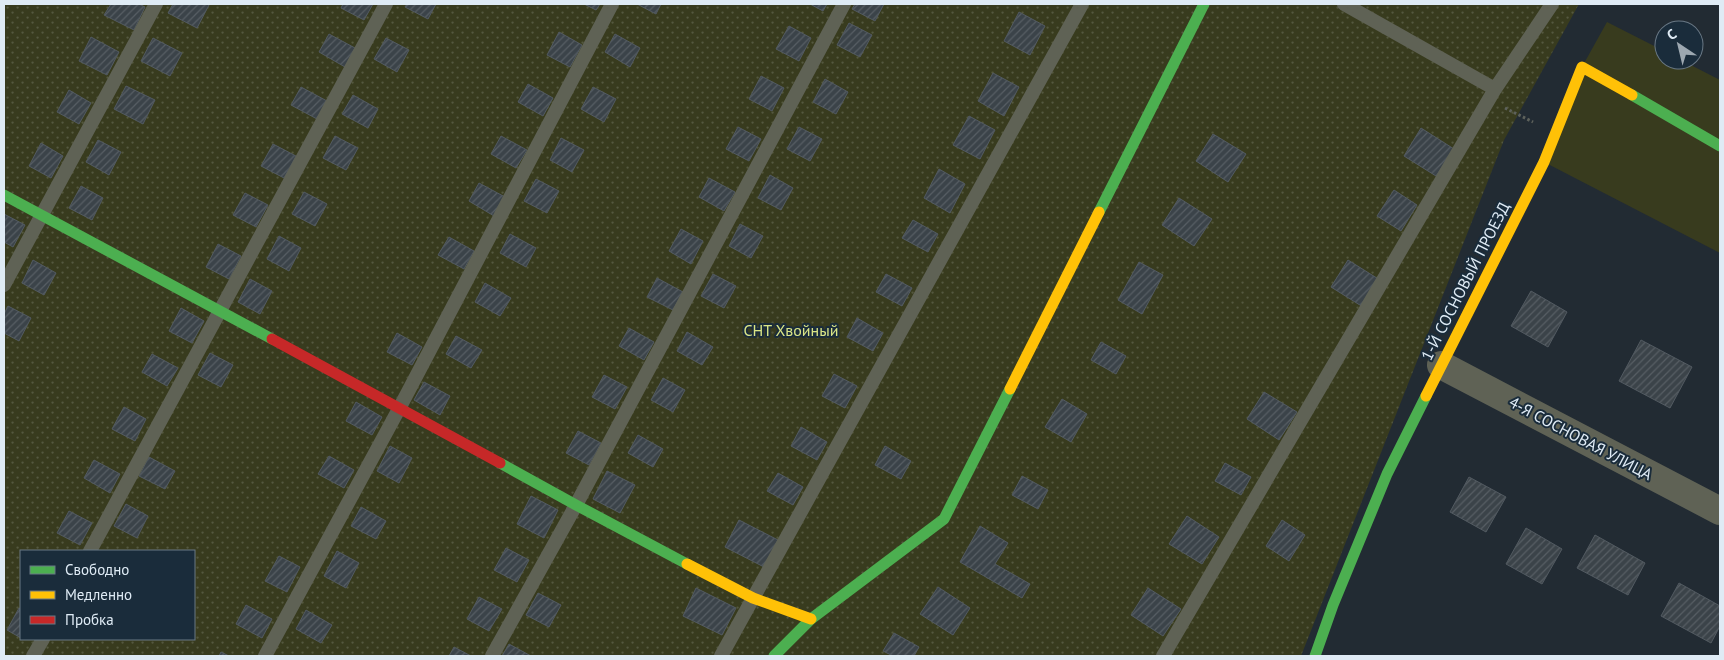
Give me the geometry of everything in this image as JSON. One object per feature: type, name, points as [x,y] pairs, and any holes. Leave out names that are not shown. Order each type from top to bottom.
[{"type":"street","points":[[774,656],[811,619],[944,520],[1204,4]]},
{"type":"street","name":"1-Й СОСНОВЫЙ ПРОЕЗД","points":[[1316,656],[1332,605],[1387,474],[1544,162],[1582,68],[1720,146]]},
{"type":"street","points":[[4,195],[219,312],[400,407],[576,505],[753,598],[811,619]]},
{"type":"street","name":"4-Я СОСНОВАЯ УЛИЦА","points":[[1441,365],[1720,511]]},
{"type":"lane","points":[[4,285],[156,4]]},
{"type":"lane","points":[[91,550],[386,4]]},
{"type":"lane","points":[[266,656],[400,407],[612,4]]},
{"type":"lane","points":[[492,656],[576,505],[844,4]]},
{"type":"lane","points":[[721,656],[1082,4]]},
{"type":"lane","points":[[1344,4],[1492,94]]},
{"type":"lane","points":[[1163,656],[1492,94],[1552,4]]},
{"type":"lane","points":[[33,656],[42,640]]},
{"type":"path","points":[[1492,94],[1556,133]]},
{"type":"green space","name":"СНТ Хвойный","points":[[4,4],[1579,4],[1504,140],[1301,656],[4,656]]},
{"type":"green space","points":[[1607,22],[1654,46],[1654,70],[1700,70],[1720,80],[1720,253],[1544,162],[1582,67]]},
{"type":"building","points":[[111,4],[139,4],[145,7],[134,30],[104,15]]},
{"type":"building","points":[[173,4],[209,5],[197,28],[168,13]]},
{"type":"building","points":[[343,4],[373,4],[364,20],[341,8]]},
{"type":"building","points":[[407,4],[436,4],[428,19],[405,7]]},
{"type":"building","points":[[584,4],[600,4],[596,10]]},
{"type":"building","points":[[637,4],[661,4],[656,14]]},
{"type":"building","points":[[810,4],[827,4],[823,11]]},
{"type":"building","points":[[855,4],[884,4],[875,21],[852,9]]},
{"type":"building","points":[[1019,12],[1045,26],[1030,55],[1004,41]]},
{"type":"building","points":[[849,23],[872,35],[860,57],[837,45]]},
{"type":"building","points":[[789,26],[811,38],[799,61],[776,49]]},
{"type":"building","points":[[559,32],[582,45],[570,67],[547,55]]},
{"type":"building","points":[[329,34],[355,48],[345,67],[319,52]]},
{"type":"building","points":[[615,34],[640,48],[630,67],[605,52]]},
{"type":"building","points":[[91,37],[119,52],[107,75],[79,61]]},
{"type":"building","points":[[153,38],[182,53],[170,76],[141,61]]},
{"type":"building","points":[[386,38],[409,50],[397,72],[374,59]]},
{"type":"building","points":[[993,73],[1019,87],[1004,116],[978,101]]},
{"type":"building","points":[[761,76],[784,88],[772,111],[749,99]]},
{"type":"building","points":[[825,79],[848,92],[836,114],[813,102]]},
{"type":"building","points":[[528,84],[553,98],[543,116],[518,102]]},
{"type":"building","points":[[126,86],[155,100],[143,124],[114,109]]},
{"type":"building","points":[[301,87],[327,101],[317,119],[291,105]]},
{"type":"building","points":[[593,87],[616,99],[604,122],[581,109]]},
{"type":"building","points":[[69,90],[91,103],[79,124],[57,112]]},
{"type":"building","points":[[353,95],[378,109],[368,128],[342,114]]},
{"type":"building","points":[[969,116],[995,130],[980,159],[953,145]]},
{"type":"building","points":[[738,127],[761,139],[749,161],[726,149]]},
{"type":"building","points":[[799,127],[822,139],[810,161],[787,149]]},
{"type":"building","points":[[1421,128],[1454,149],[1436,176],[1404,156]]},
{"type":"building","points":[[1213,134],[1246,154],[1228,182],[1196,161]]},
{"type":"building","points":[[335,136],[358,148],[346,170],[323,158]]},
{"type":"building","points":[[501,136],[527,150],[516,168],[491,154]]},
{"type":"building","points":[[561,138],[584,150],[572,172],[550,160]]},
{"type":"building","points":[[98,140],[121,152],[109,175],[86,162]]},
{"type":"building","points":[[41,143],[63,156],[51,178],[29,166]]},
{"type":"building","points":[[273,144],[296,156],[284,178],[261,166]]},
{"type":"building","points":[[939,169],[965,184],[950,213],[924,198]]},
{"type":"building","points":[[770,175],[793,188],[781,210],[758,198]]},
{"type":"building","points":[[709,178],[735,192],[724,211],[699,197]]},
{"type":"building","points":[[536,179],[559,191],[547,213],[524,201]]},
{"type":"building","points":[[479,183],[505,197],[494,216],[469,201]]},
{"type":"building","points":[[81,186],[103,198],[92,220],[69,208]]},
{"type":"building","points":[[1394,190],[1417,205],[1401,231],[1377,216]]},
{"type":"building","points":[[304,192],[327,204],[315,226],[292,214]]},
{"type":"building","points":[[245,193],[268,205],[256,227],[233,215]]},
{"type":"building","points":[[1179,198],[1212,219],[1194,246],[1162,225]]},
{"type":"building","points":[[4,214],[25,225],[13,247],[4,242]]},
{"type":"building","points":[[913,220],[938,234],[928,252],[902,238]]},
{"type":"building","points":[[740,224],[763,236],[751,258],[729,246]]},
{"type":"building","points":[[681,229],[703,241],[691,264],[669,251]]},
{"type":"building","points":[[510,234],[536,248],[526,267],[500,253]]},
{"type":"building","points":[[279,236],[301,248],[289,271],[267,259]]},
{"type":"building","points":[[449,237],[474,251],[464,269],[438,255]]},
{"type":"building","points":[[218,244],[241,256],[229,279],[206,267]]},
{"type":"building","points":[[33,260],[56,273],[44,295],[22,283]]},
{"type":"building","points":[[1348,260],[1380,280],[1363,307],[1331,287]]},
{"type":"building","points":[[1139,262],[1163,275],[1142,314],[1118,300]]},
{"type":"building","points":[[713,274],[736,286],[724,308],[701,296]]},
{"type":"building","points":[[886,274],[912,288],[902,306],[876,292]]},
{"type":"building","points":[[657,278],[683,292],[673,310],[647,297]]},
{"type":"building","points":[[250,279],[272,291],[260,314],[238,302]]},
{"type":"building","points":[[485,283],[511,298],[500,316],[475,302]]},
{"type":"building","points":[[1531,291],[1567,312],[1548,347],[1511,326]]},
{"type":"building","points":[[8,306],[31,318],[19,341],[4,333],[4,314]]},
{"type":"building","points":[[181,308],[204,321],[192,343],[169,331]]},
{"type":"building","points":[[857,318],[883,333],[873,351],[847,337]]},
{"type":"building","points":[[629,328],[654,342],[644,360],[619,346]]},
{"type":"building","points":[[687,332],[713,347],[702,365],[677,351]]},
{"type":"building","points":[[397,333],[422,347],[412,365],[387,352]]},
{"type":"building","points":[[456,336],[482,350],[471,368],[446,354]]},
{"type":"building","points":[[1641,340],[1692,367],[1670,408],[1619,381]]},
{"type":"building","points":[[1101,342],[1126,356],[1116,374],[1091,360]]},
{"type":"building","points":[[210,353],[233,365],[221,387],[198,375]]},
{"type":"building","points":[[152,354],[178,368],[167,386],[142,372]]},
{"type":"building","points":[[834,374],[857,386],[845,408],[822,396]]},
{"type":"building","points":[[604,375],[627,387],[615,409],[592,397]]},
{"type":"building","points":[[663,378],[685,390],[673,412],[651,400]]},
{"type":"building","points":[[424,382],[450,396],[440,415],[414,400]]},
{"type":"building","points":[[1264,392],[1297,412],[1279,440],[1247,419]]},
{"type":"building","points":[[1062,399],[1087,414],[1071,442],[1045,427]]},
{"type":"building","points":[[356,402],[382,417],[372,435],[346,421]]},
{"type":"building","points":[[124,407],[146,419],[135,441],[112,429]]},
{"type":"building","points":[[801,427],[827,442],[817,460],[791,446]]},
{"type":"building","points":[[578,431],[601,443],[589,465],[566,453]]},
{"type":"building","points":[[638,435],[663,449],[653,467],[628,453]]},
{"type":"building","points":[[390,446],[412,458],[399,483],[377,471]]},
{"type":"building","points":[[885,446],[911,461],[901,479],[875,465]]},
{"type":"building","points":[[329,456],[354,470],[344,488],[318,474]]},
{"type":"building","points":[[149,457],[175,471],[165,489],[139,476]]},
{"type":"building","points":[[94,460],[120,474],[110,493],[84,478]]},
{"type":"building","points":[[1225,463],[1251,477],[1241,495],[1215,481]]},
{"type":"building","points":[[607,471],[635,485],[620,513],[593,499]]},
{"type":"building","points":[[778,473],[803,487],[793,505],[767,491]]},
{"type":"building","points":[[1022,476],[1048,490],[1038,509],[1012,495]]},
{"type":"building","points":[[1469,477],[1506,497],[1486,532],[1450,512]]},
{"type":"building","points":[[531,496],[558,510],[544,538],[517,524]]},
{"type":"building","points":[[126,504],[148,516],[137,538],[114,526]]},
{"type":"building","points":[[361,507],[386,521],[376,539],[351,526]]},
{"type":"building","points":[[69,511],[92,523],[80,545],[57,533]]},
{"type":"building","points":[[1187,516],[1219,537],[1202,564],[1169,544]]},
{"type":"building","points":[[739,520],[778,540],[764,567],[725,547]]},
{"type":"building","points":[[1282,520],[1305,535],[1289,561],[1266,546]]},
{"type":"building","points":[[980,526],[1008,543],[995,564],[1030,584],[1022,598],[960,562]]},
{"type":"building","points":[[1526,528],[1562,549],[1542,584],[1506,564]]},
{"type":"building","points":[[1595,535],[1645,563],[1628,595],[1577,568]]},
{"type":"building","points":[[506,548],[529,560],[517,582],[494,570]]},
{"type":"building","points":[[337,551],[359,563],[346,588],[324,576]]},
{"type":"building","points":[[279,556],[300,567],[287,592],[265,581]]},
{"type":"building","points":[[1679,583],[1720,606],[1720,626],[1711,643],[1661,616]]},
{"type":"building","points":[[938,587],[970,608],[953,635],[920,614]]},
{"type":"building","points":[[696,588],[736,608],[722,635],[683,616]]},
{"type":"building","points":[[1148,588],[1181,609],[1163,636],[1131,615]]},
{"type":"building","points":[[538,593],[561,605],[549,627],[526,615]]},
{"type":"building","points":[[479,597],[502,609],[489,631],[467,619]]},
{"type":"building","points":[[246,605],[272,619],[262,638],[236,624]]},
{"type":"building","points":[[19,608],[20,608],[20,637],[7,630]]},
{"type":"building","points":[[306,610],[332,625],[321,643],[296,629]]},
{"type":"building","points":[[894,633],[919,647],[914,656],[893,656],[883,651]]},
{"type":"building","points":[[509,644],[531,656],[502,656]]},
{"type":"building","points":[[454,647],[471,656],[449,656]]},
{"type":"building","points":[[221,652],[229,656],[219,656]]},
{"type":"traffic: fast","points":[[1099,212],[1204,4]]},
{"type":"traffic: fast","points":[[1632,95],[1720,146]]},
{"type":"traffic: fast","points":[[4,195],[272,339]]},
{"type":"traffic: fast","points":[[774,656],[811,619],[944,519],[1010,389]]},
{"type":"traffic: fast","points":[[1315,656],[1333,605],[1387,474],[1426,396]]},
{"type":"traffic: fast","points":[[500,463],[687,564]]},
{"type":"traffic: slow","points":[[1426,396],[1544,162],[1582,67],[1632,95]]},
{"type":"traffic: slow","points":[[1010,389],[1099,212]]},
{"type":"traffic: slow","points":[[687,564],[753,598],[811,619]]},
{"type":"traffic: jam","points":[[272,339],[500,463]]}]
